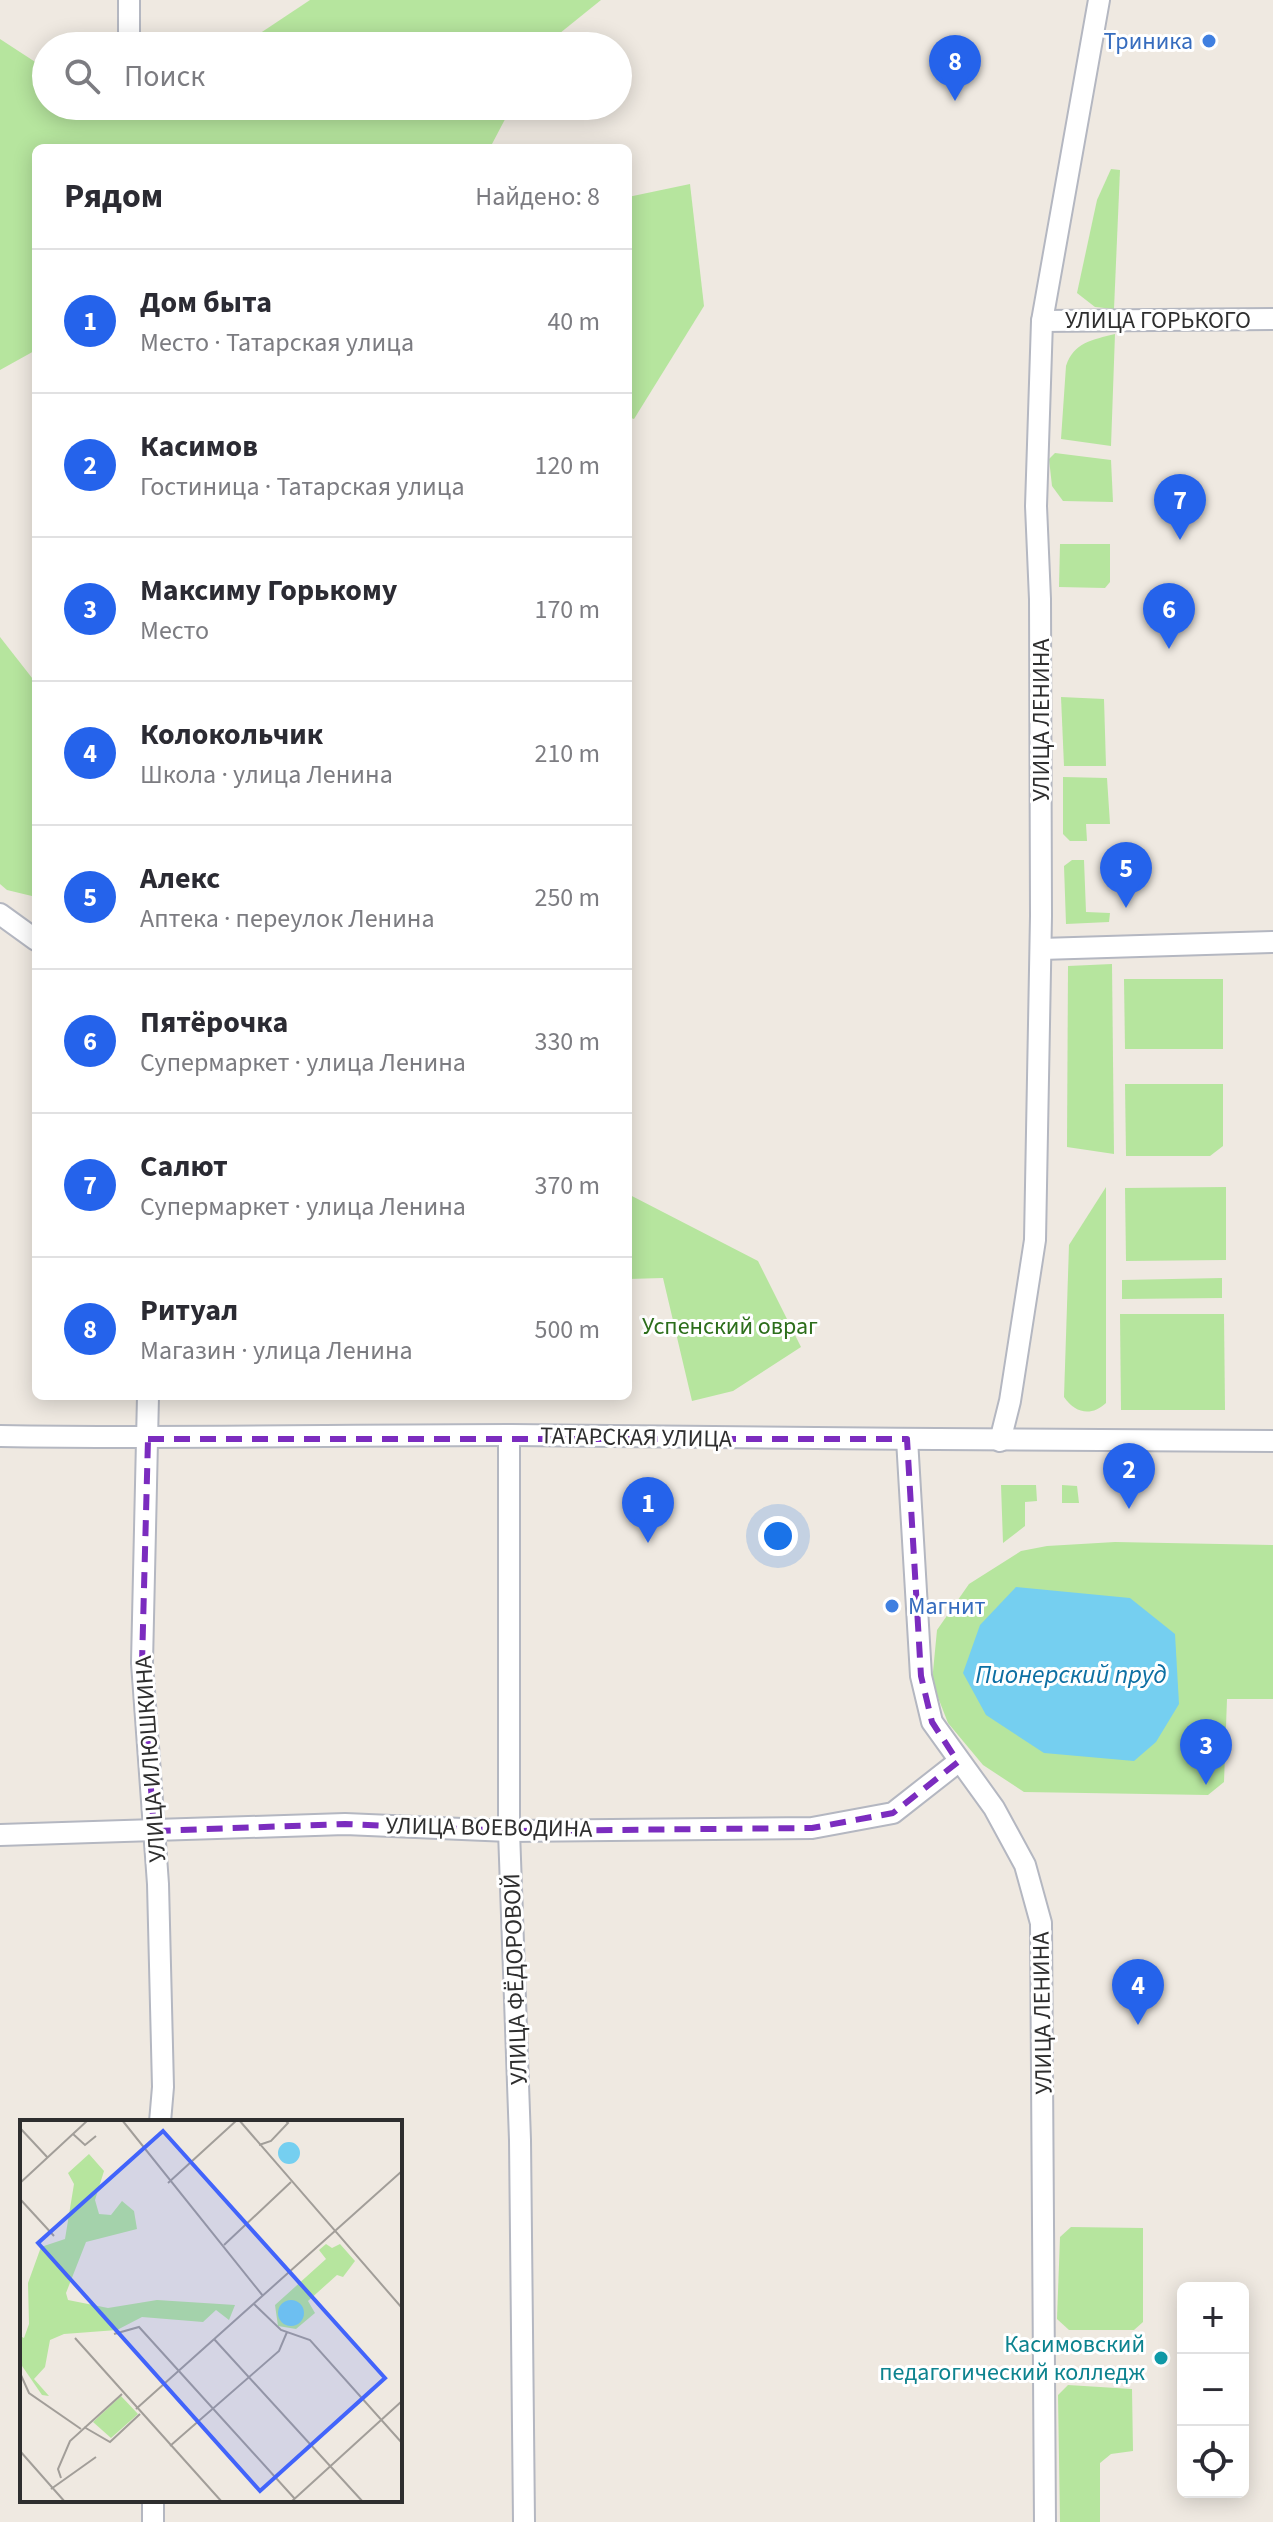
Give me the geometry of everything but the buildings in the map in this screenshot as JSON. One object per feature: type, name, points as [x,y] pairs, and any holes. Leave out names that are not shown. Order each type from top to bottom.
[{"type":"street","points":[[129,0],[129,32]]},
{"type":"street","name":"УЛИЦА ЛЕНИНА","points":[[1000,1441],[1010,1401],[1035,1240],[1041,949],[1040,615],[1036,506],[1042,321],[1099,0]]},
{"type":"street","name":"УЛИЦА ГОРЬКОГО","points":[[1042,321],[1273,319]]},
{"type":"street","points":[[0,914],[32,937]]},
{"type":"street","points":[[1041,949],[1273,942]]},
{"type":"street","name":"УЛИЦА ИЛЮШКИНА","points":[[148,1400],[142,1663],[154,1831],[163,2087],[160,2120]]},
{"type":"street","name":"ТАТАРСКАЯ УЛИЦА","points":[[0,1436],[148,1439],[509,1435],[1273,1441]]},
{"type":"street","name":"УЛИЦА ФЁДОРОВОЙ","points":[[509,1435],[509,1831],[520,2140],[524,2522]]},
{"type":"street","name":"УЛИЦА ЛЕНИНА","points":[[907,1439],[921,1676],[932,1722],[994,1808],[1025,1865],[1041,1923],[1045,2522]]},
{"type":"street","name":"УЛИЦА ВОЕВОДИНА","points":[[0,1835],[345,1824],[509,1831],[812,1828],[893,1813],[958,1762]]},
{"type":"highlighted area","points":[[148,1439],[907,1439],[921,1676],[932,1722],[958,1762],[893,1813],[812,1828],[509,1831],[345,1824],[154,1831],[142,1663]]},
{"type":"green space","points":[[310,0],[601,0],[561,32],[262,32]]},
{"type":"green space","points":[[0,39],[32,60],[32,120],[505,120],[492,144],[32,144],[32,352],[0,370]]},
{"type":"green space","points":[[1111,169],[1120,170],[1114,309],[1095,307],[1077,293],[1097,200]]},
{"type":"green space","points":[[690,184],[704,306],[634,419],[632,418],[632,196]]},
{"type":"green space","points":[[1115,334],[1111,446],[1061,439],[1069,358],[1085,343]]},
{"type":"green space","points":[[1055,453],[1111,460],[1113,502],[1063,501],[1052,486],[1049,459]]},
{"type":"green space","points":[[1060,544],[1110,544],[1110,582],[1105,588],[1059,587]]},
{"type":"green space","points":[[0,637],[32,678],[32,896],[7,890],[0,884]]},
{"type":"green space","points":[[1061,697],[1104,699],[1106,766],[1064,766]]},
{"type":"green space","points":[[1063,777],[1107,778],[1110,824],[1086,824],[1087,841],[1070,841],[1063,834]]},
{"type":"green space","points":[[1072,860],[1084,860],[1086,912],[1110,913],[1109,922],[1066,924],[1064,866]]},
{"type":"green space","points":[[1112,964],[1114,1154],[1067,1147],[1068,966]]},
{"type":"green space","points":[[1124,979],[1223,979],[1223,1049],[1125,1049]]},
{"type":"green space","points":[[1125,1084],[1223,1084],[1223,1146],[1210,1156],[1126,1156]]},
{"type":"green space","points":[[1106,1187],[1106,1403],[1095,1410],[1084,1411],[1073,1407],[1064,1397],[1069,1245]]},
{"type":"green space","points":[[1226,1187],[1226,1260],[1126,1261],[1125,1188]]},
{"type":"green space","name":"Успенский овраг","points":[[632,1196],[758,1261],[801,1347],[733,1391],[692,1401],[663,1278],[632,1279]]},
{"type":"green space","points":[[1222,1278],[1222,1298],[1122,1299],[1122,1280]]},
{"type":"green space","points":[[1120,1314],[1224,1314],[1225,1410],[1121,1410]]},
{"type":"green space","points":[[1001,1485],[1036,1485],[1037,1501],[1025,1502],[1025,1526],[1003,1543]]},
{"type":"green space","points":[[1062,1485],[1077,1486],[1079,1503],[1062,1503]]},
{"type":"green space","points":[[1115,1542],[1273,1545],[1273,1699],[1227,1699],[1224,1782],[1208,1795],[1024,1792],[983,1765],[948,1723],[932,1682],[937,1630],[969,1584],[1021,1551],[1047,1546]]},
{"type":"green space","points":[[1071,2227],[1143,2228],[1143,2322],[1134,2330],[1069,2330],[1057,2319],[1060,2237]]},
{"type":"green space","points":[[1068,2385],[1132,2389],[1133,2451],[1111,2454],[1100,2463],[1100,2522],[1060,2522],[1058,2395]]},
{"type":"water","name":"Пионерский пруд","points":[[1016,1587],[1130,1598],[1175,1634],[1179,1704],[1156,1742],[1134,1761],[1044,1753],[986,1715],[963,1673],[980,1625]]},
{"type":"place","name":"Триника","points":[[1209,41]]},
{"type":"place","name":"Ритуал","points":[[955,101]]},
{"type":"place","name":"Салют","points":[[1180,540]]},
{"type":"place","name":"Пятёрочка","points":[[1169,649]]},
{"type":"place","name":"Алекс","points":[[1126,908]]},
{"type":"place","name":"Касимов","points":[[1129,1509]]},
{"type":"place","name":"Дом быта","points":[[648,1543]]},
{"type":"place","name":"Магнит","points":[[892,1606]]},
{"type":"place","name":"Максиму Горькому","points":[[1206,1785]]},
{"type":"place","name":"Колокольчик","points":[[1138,2025]]},
{"type":"place","name":"Касимовский педагогический колледж","points":[[1161,2358]]}]
